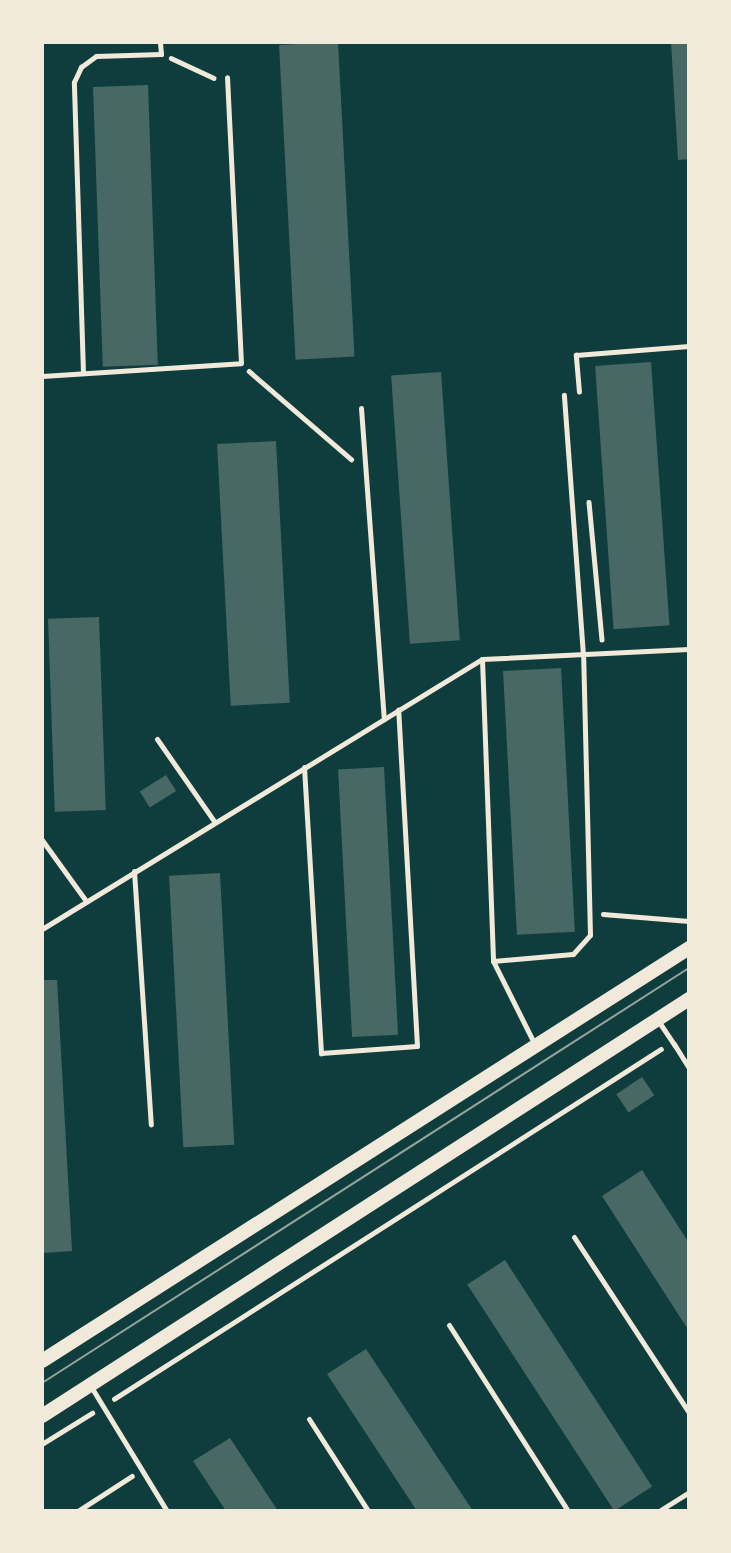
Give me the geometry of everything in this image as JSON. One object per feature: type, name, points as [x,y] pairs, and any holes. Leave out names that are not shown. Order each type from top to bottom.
[{"type":"main road","points":[[42,1361],[689,948]]},
{"type":"main road","points":[[42,1416],[689,999]]},
{"type":"lane","points":[[83,373],[74,82],[81,67],[96,55],[161,54],[160,42]]},
{"type":"lane","points":[[42,376],[240,363],[227,80]]},
{"type":"lane","points":[[493,961],[573,954],[590,935],[592,913],[583,655],[564,395]]},
{"type":"lane","points":[[361,408],[384,719]]},
{"type":"lane","points":[[42,929],[482,659],[689,649]]},
{"type":"lane","points":[[482,659],[493,961],[535,1045]]},
{"type":"lane","points":[[304,767],[321,1053],[417,1046],[398,709]]},
{"type":"lane","points":[[157,739],[214,821]]},
{"type":"lane","points":[[42,840],[86,901]]},
{"type":"lane","points":[[134,871],[151,1124]]},
{"type":"lane","points":[[657,1020],[689,1068]]},
{"type":"lane","points":[[574,1237],[689,1413]]},
{"type":"lane","points":[[449,1325],[568,1511]]},
{"type":"lane","points":[[90,1385],[167,1511]]},
{"type":"lane","points":[[309,1419],[368,1511]]},
{"type":"lane","points":[[659,1511],[689,1492]]},
{"type":"lane","points":[[671,1504],[676,1511]]},
{"type":"path","points":[[161,54],[227,80]]},
{"type":"path","points":[[580,396],[576,355],[689,346]]},
{"type":"path","points":[[240,363],[365,471]]},
{"type":"path","points":[[588,491],[603,654]]},
{"type":"path","points":[[592,913],[689,921]]},
{"type":"path","points":[[42,1444],[674,1044]]},
{"type":"path","points":[[78,1511],[141,1470]]},
{"type":"building","points":[[338,42],[354,357],[296,360],[279,45]]},
{"type":"building","points":[[671,42],[689,42],[689,159],[678,160]]},
{"type":"building","points":[[148,85],[158,365],[103,367],[93,87]]},
{"type":"building","points":[[651,362],[669,625],[614,629],[595,366]]},
{"type":"building","points":[[441,372],[460,640],[410,644],[391,375]]},
{"type":"building","points":[[276,441],[290,703],[231,706],[217,444]]},
{"type":"building","points":[[99,617],[106,810],[55,812],[48,619]]},
{"type":"building","points":[[561,668],[575,932],[517,935],[503,671]]},
{"type":"building","points":[[384,767],[398,1035],[352,1037],[338,769]]},
{"type":"building","points":[[166,775],[176,791],[150,808],[140,791]]},
{"type":"building","points":[[220,873],[234,1145],[183,1147],[169,876]]},
{"type":"building","points":[[42,980],[57,980],[72,1251],[42,1253]]},
{"type":"building","points":[[642,1077],[654,1095],[629,1113],[616,1094]]},
{"type":"building","points":[[642,1170],[689,1243],[689,1331],[602,1196]]},
{"type":"building","points":[[505,1260],[652,1486],[614,1511],[467,1285]]},
{"type":"building","points":[[366,1349],[473,1511],[417,1511],[327,1374]]},
{"type":"building","points":[[230,1438],[278,1511],[226,1511],[193,1461]]},
{"type":"tram line","points":[[42,1383],[689,968]]}]
